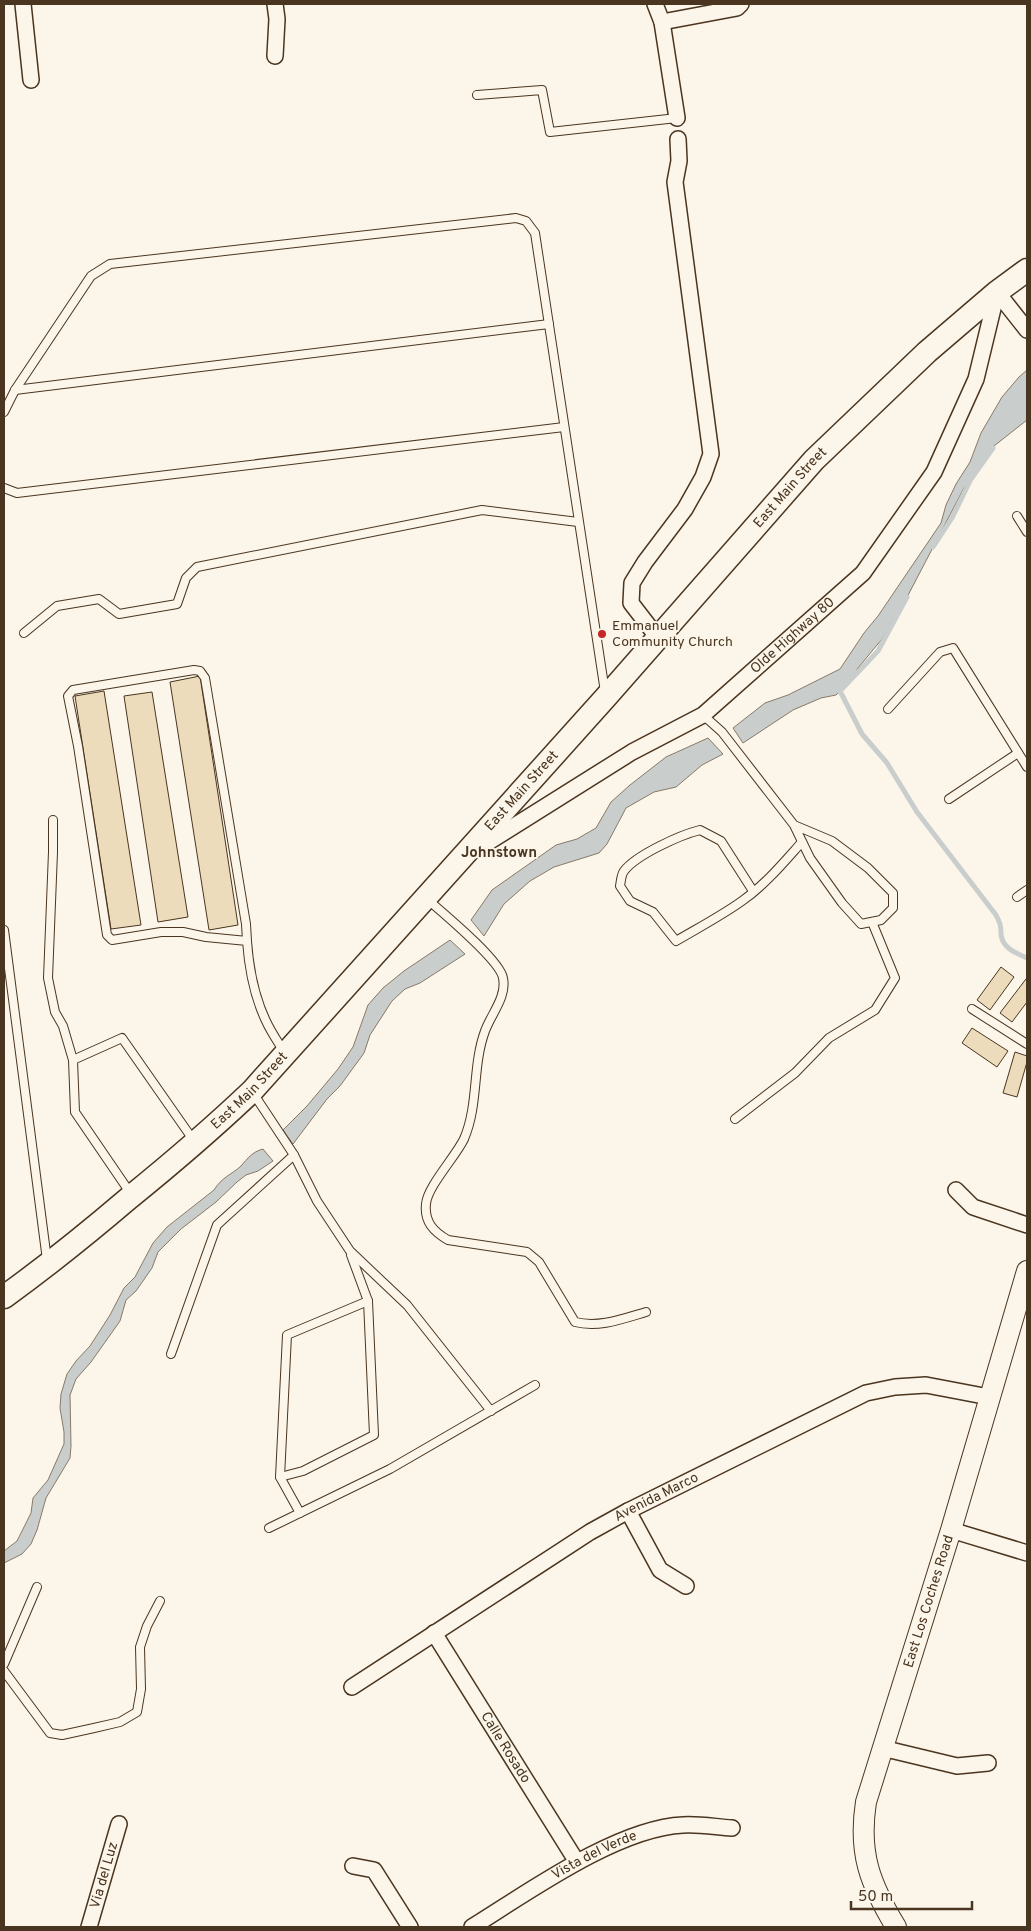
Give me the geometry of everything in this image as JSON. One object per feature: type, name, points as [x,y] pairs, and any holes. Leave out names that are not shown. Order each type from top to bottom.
[{"type":"main road","name":"East Main Street","points":[[4,1297],[48,1266],[195,1143],[252,1091],[606,697],[814,460],[927,352],[997,292],[1027,270]]},
{"type":"street","points":[[23,4],[31,80]]},
{"type":"street","points":[[275,4],[277,19],[275,56]]},
{"type":"street","points":[[655,4],[662,22],[676,118]]},
{"type":"street","points":[[662,22],[737,8],[742,4]]},
{"type":"street","points":[[658,638],[631,603],[632,583],[644,562],[684,509],[703,477],[711,454],[675,182],[679,161],[678,139]]},
{"type":"street","points":[[997,292],[1027,330]]},
{"type":"street","name":"Olde Highway 80","points":[[456,863],[632,752],[703,715],[863,572],[934,472],[976,379],[997,292]]},
{"type":"street","points":[[956,1190],[973,1206],[1027,1224]]},
{"type":"street","name":"East Los Coches Road","points":[[896,1927],[871,1882],[864,1851],[863,1827],[866,1802],[951,1530],[1027,1271]]},
{"type":"street","name":"Avenida Marco","points":[[352,1687],[590,1532],[628,1511],[866,1393],[895,1387],[926,1386],[990,1397]]},
{"type":"street","points":[[628,1511],[660,1570],[686,1586]]},
{"type":"street","points":[[951,1530],[1027,1553]]},
{"type":"street","name":"Calle Rosado","points":[[434,1633],[577,1862]]},
{"type":"street","points":[[882,1748],[957,1766],[988,1763]]},
{"type":"street","name":"Via del Luz","points":[[89,1927],[120,1824]]},
{"type":"street","name":"Vista del Verde","points":[[472,1927],[577,1862],[647,1831],[682,1825],[732,1828]]},
{"type":"street","points":[[353,1866],[374,1870],[410,1927]]},
{"type":"lane","points":[[477,95],[542,90],[550,132],[676,118]]},
{"type":"lane","points":[[4,412],[15,390],[91,276],[110,264],[516,218],[526,222],[535,233],[606,697]]},
{"type":"lane","points":[[15,390],[549,324]]},
{"type":"lane","points":[[4,488],[17,493],[564,427]]},
{"type":"lane","points":[[24,633],[57,606],[99,599],[119,614],[177,604],[186,578],[197,567],[206,565],[482,510],[578,522]]},
{"type":"lane","points":[[1017,516],[1027,532]]},
{"type":"lane","points":[[888,709],[940,652],[953,648],[1027,767]]},
{"type":"lane","points":[[247,942],[183,932],[161,932],[112,940],[107,935],[78,746],[68,696],[73,690],[194,670],[203,674],[241,894],[247,942],[249,963],[256,995],[266,1022],[286,1053]]},
{"type":"lane","points":[[703,715],[722,732],[794,825],[810,858],[842,903],[861,924],[881,920],[893,908],[893,893],[868,868],[832,842],[794,825]]},
{"type":"lane","points":[[949,799],[1018,753]]},
{"type":"lane","points":[[53,820],[48,978],[55,1012],[63,1026],[73,1060],[75,1112],[132,1196]]},
{"type":"lane","points":[[753,892],[722,841],[700,830],[688,833],[636,859],[622,873],[620,886],[630,901],[653,912],[676,941],[743,900],[753,892],[779,868],[802,842]]},
{"type":"lane","points":[[1017,897],[1027,890]]},
{"type":"lane","points":[[426,897],[483,950],[501,972],[503,978],[502,996],[484,1033],[479,1053],[476,1090],[467,1130],[463,1141],[442,1172],[425,1203],[427,1220],[430,1226],[448,1240],[527,1252],[539,1262],[575,1322],[586,1324],[613,1322],[646,1312]]},
{"type":"lane","points":[[735,1119],[795,1073],[828,1038],[875,1010],[895,978],[872,922]]},
{"type":"lane","points":[[4,930],[48,1266]]},
{"type":"lane","points":[[972,1009],[1027,1044]]},
{"type":"lane","points":[[73,1060],[122,1038],[195,1143]]},
{"type":"lane","points":[[252,1091],[294,1155],[317,1201],[350,1252],[368,1301],[374,1435],[303,1471],[280,1477]]},
{"type":"lane","points":[[171,1354],[217,1225],[294,1155]]},
{"type":"lane","points":[[350,1252],[407,1305],[491,1411]]},
{"type":"lane","points":[[300,1513],[280,1477],[287,1335],[368,1301]]},
{"type":"lane","points":[[268,1528],[390,1469],[535,1385]]},
{"type":"lane","points":[[4,1664],[37,1587]]},
{"type":"lane","points":[[4,1671],[50,1733],[62,1735],[120,1722],[137,1712],[141,1689],[140,1647],[147,1626],[160,1601]]},
{"type":"shaded area","points":[[1027,370],[1027,420],[994,446],[964,488],[905,601],[882,639],[858,668],[848,684],[836,695],[821,698],[793,710],[743,743],[733,728],[765,703],[788,695],[840,669],[941,523],[946,505],[956,484],[970,462],[981,433],[1002,397]]},
{"type":"shaded area","points":[[708,738],[723,754],[702,765],[676,787],[654,792],[626,808],[607,844],[599,853],[554,867],[530,881],[504,904],[484,936],[471,920],[492,890],[556,845],[577,839],[596,828],[611,802],[630,785],[666,757]]},
{"type":"shaded area","points":[[450,940],[465,954],[420,983],[405,989],[392,1001],[370,1035],[364,1053],[293,1144],[283,1130],[307,1106],[338,1069],[353,1047],[368,1005],[383,988],[404,971]]},
{"type":"shaded area","points":[[263,1149],[273,1161],[258,1171],[246,1175],[237,1182],[216,1202],[181,1229],[158,1252],[152,1268],[136,1291],[126,1300],[120,1321],[91,1362],[76,1379],[70,1395],[70,1458],[46,1498],[31,1544],[22,1554],[4,1563],[4,1551],[17,1541],[31,1513],[33,1498],[48,1480],[64,1444],[60,1408],[61,1394],[67,1374],[90,1346],[110,1315],[124,1288],[135,1277],[153,1243],[167,1227],[214,1190],[220,1182],[241,1166],[250,1156]]},
{"type":"building","points":[[200,676],[238,925],[209,930],[170,682]]},
{"type":"building","points":[[104,691],[141,925],[111,929],[75,696]]},
{"type":"building","points":[[152,692],[188,917],[158,922],[124,696]]},
{"type":"building","points":[[1001,967],[1014,977],[990,1010],[977,1000]]},
{"type":"building","points":[[1026,979],[1027,1002],[1012,1022],[1000,1013]]},
{"type":"building","points":[[972,1028],[1008,1051],[997,1067],[962,1043]]},
{"type":"building","points":[[1015,1052],[1027,1056],[1017,1097],[1003,1093]]},
{"type":"waterway","points":[[933,547],[952,518],[971,479],[993,448]]},
{"type":"waterway","points":[[907,597],[878,651],[840,691],[862,734],[887,763],[917,812],[996,915],[1004,943],[1010,949],[1027,958]]},
{"type":"place","name":"Emmanuel Community Church","points":[[602,634]]},
{"type":"district","name":"Johnstown","points":[[499,853]]}]
